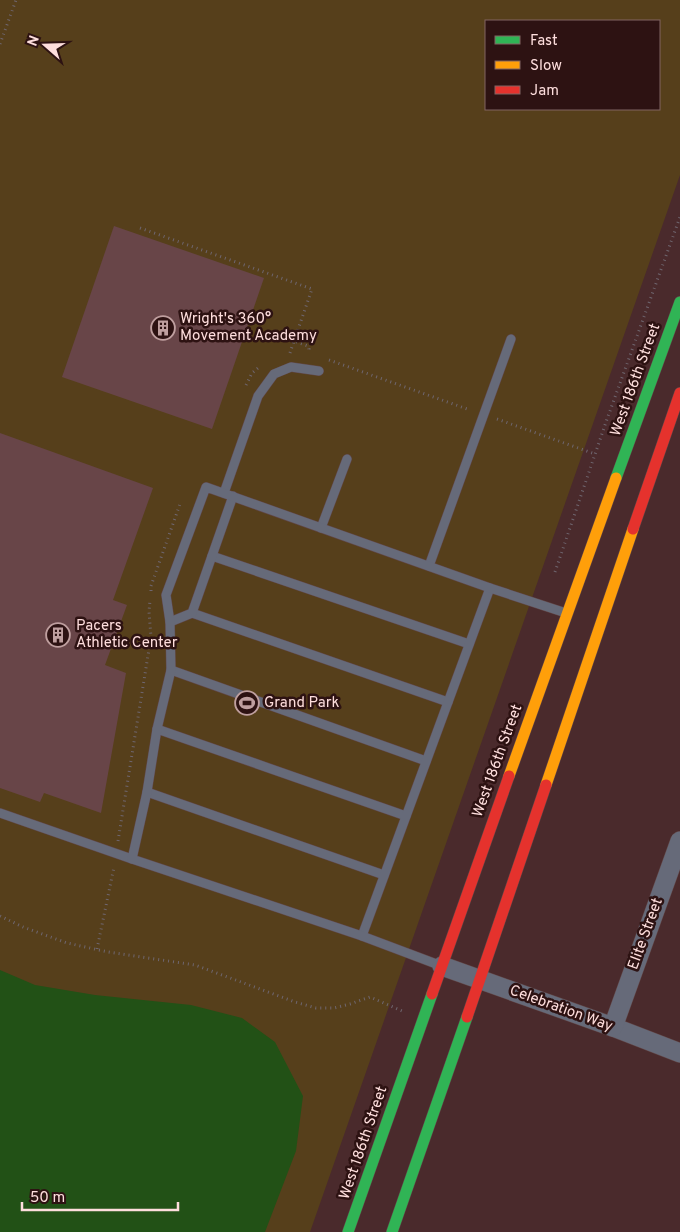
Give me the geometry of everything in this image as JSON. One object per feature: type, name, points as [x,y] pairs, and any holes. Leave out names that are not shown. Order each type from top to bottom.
[{"type":"street","name":"West 186th Street","points":[[348,1232],[567,613],[680,302]]},
{"type":"street","points":[[392,1232],[680,393]]},
{"type":"street","name":"Elite Street","points":[[613,1027],[680,841]]},
{"type":"street","name":"Celebration Way","points":[[442,966],[680,1053]]},
{"type":"lane","points":[[429,566],[511,339]]},
{"type":"lane","points":[[192,613],[212,556],[228,494],[258,396],[274,374],[291,367],[319,371]]},
{"type":"lane","points":[[321,528],[346,459]]},
{"type":"lane","points":[[132,859],[147,792],[157,729],[171,670],[170,622],[166,595],[206,487],[490,588],[567,613]]},
{"type":"lane","points":[[212,556],[469,644]]},
{"type":"lane","points":[[362,936],[490,588]]},
{"type":"lane","points":[[170,622],[192,613],[448,702]]},
{"type":"lane","points":[[171,670],[426,761]]},
{"type":"lane","points":[[157,729],[406,816]]},
{"type":"lane","points":[[147,792],[384,875]]},
{"type":"lane","points":[[0,813],[362,936],[442,966]]},
{"type":"path","points":[[0,44],[16,0]]},
{"type":"path","points":[[140,228],[312,289],[288,358],[290,358]]},
{"type":"path","points":[[294,341],[308,346],[309,349],[306,354],[316,355]]},
{"type":"path","points":[[324,358],[595,454]]},
{"type":"path","points":[[245,389],[252,373],[264,362]]},
{"type":"path","points":[[97,949],[116,853],[151,637],[151,586],[180,504]]},
{"type":"path","points":[[0,916],[23,927],[67,943],[195,965],[316,1008],[334,1008],[370,997],[403,1011]]},
{"type":"shaded area","name":"Grand Park","points":[[0,0],[680,0],[680,175],[310,1232],[0,1232]]},
{"type":"shaded area","points":[[0,970],[35,985],[95,995],[191,1005],[242,1018],[275,1042],[303,1096],[296,1151],[265,1232],[0,1232]]},
{"type":"building","name":"Wright's 360° Movement Academy","points":[[114,226],[264,278],[212,429],[62,377]]},
{"type":"building","name":"Pacers Athletic Center","points":[[0,433],[153,488],[113,600],[127,605],[105,665],[126,673],[101,813],[44,793],[40,802],[0,788]]},
{"type":"traffic: fast","points":[[616,478],[680,302]]},
{"type":"traffic: fast","points":[[348,1232],[432,994]]},
{"type":"traffic: fast","points":[[392,1232],[467,1017]]},
{"type":"traffic: slow","points":[[509,776],[616,478]]},
{"type":"traffic: slow","points":[[546,785],[633,529]]},
{"type":"traffic: jam","points":[[633,529],[680,393]]},
{"type":"traffic: jam","points":[[432,994],[509,776]]},
{"type":"traffic: jam","points":[[467,1017],[546,785]]},
{"type":"place","name":"Wright's 360° Movement Academy","points":[[163,328]]},
{"type":"place","name":"Pacers Athletic Center","points":[[58,635]]},
{"type":"place","name":"Grand Park","points":[[247,703]]}]
